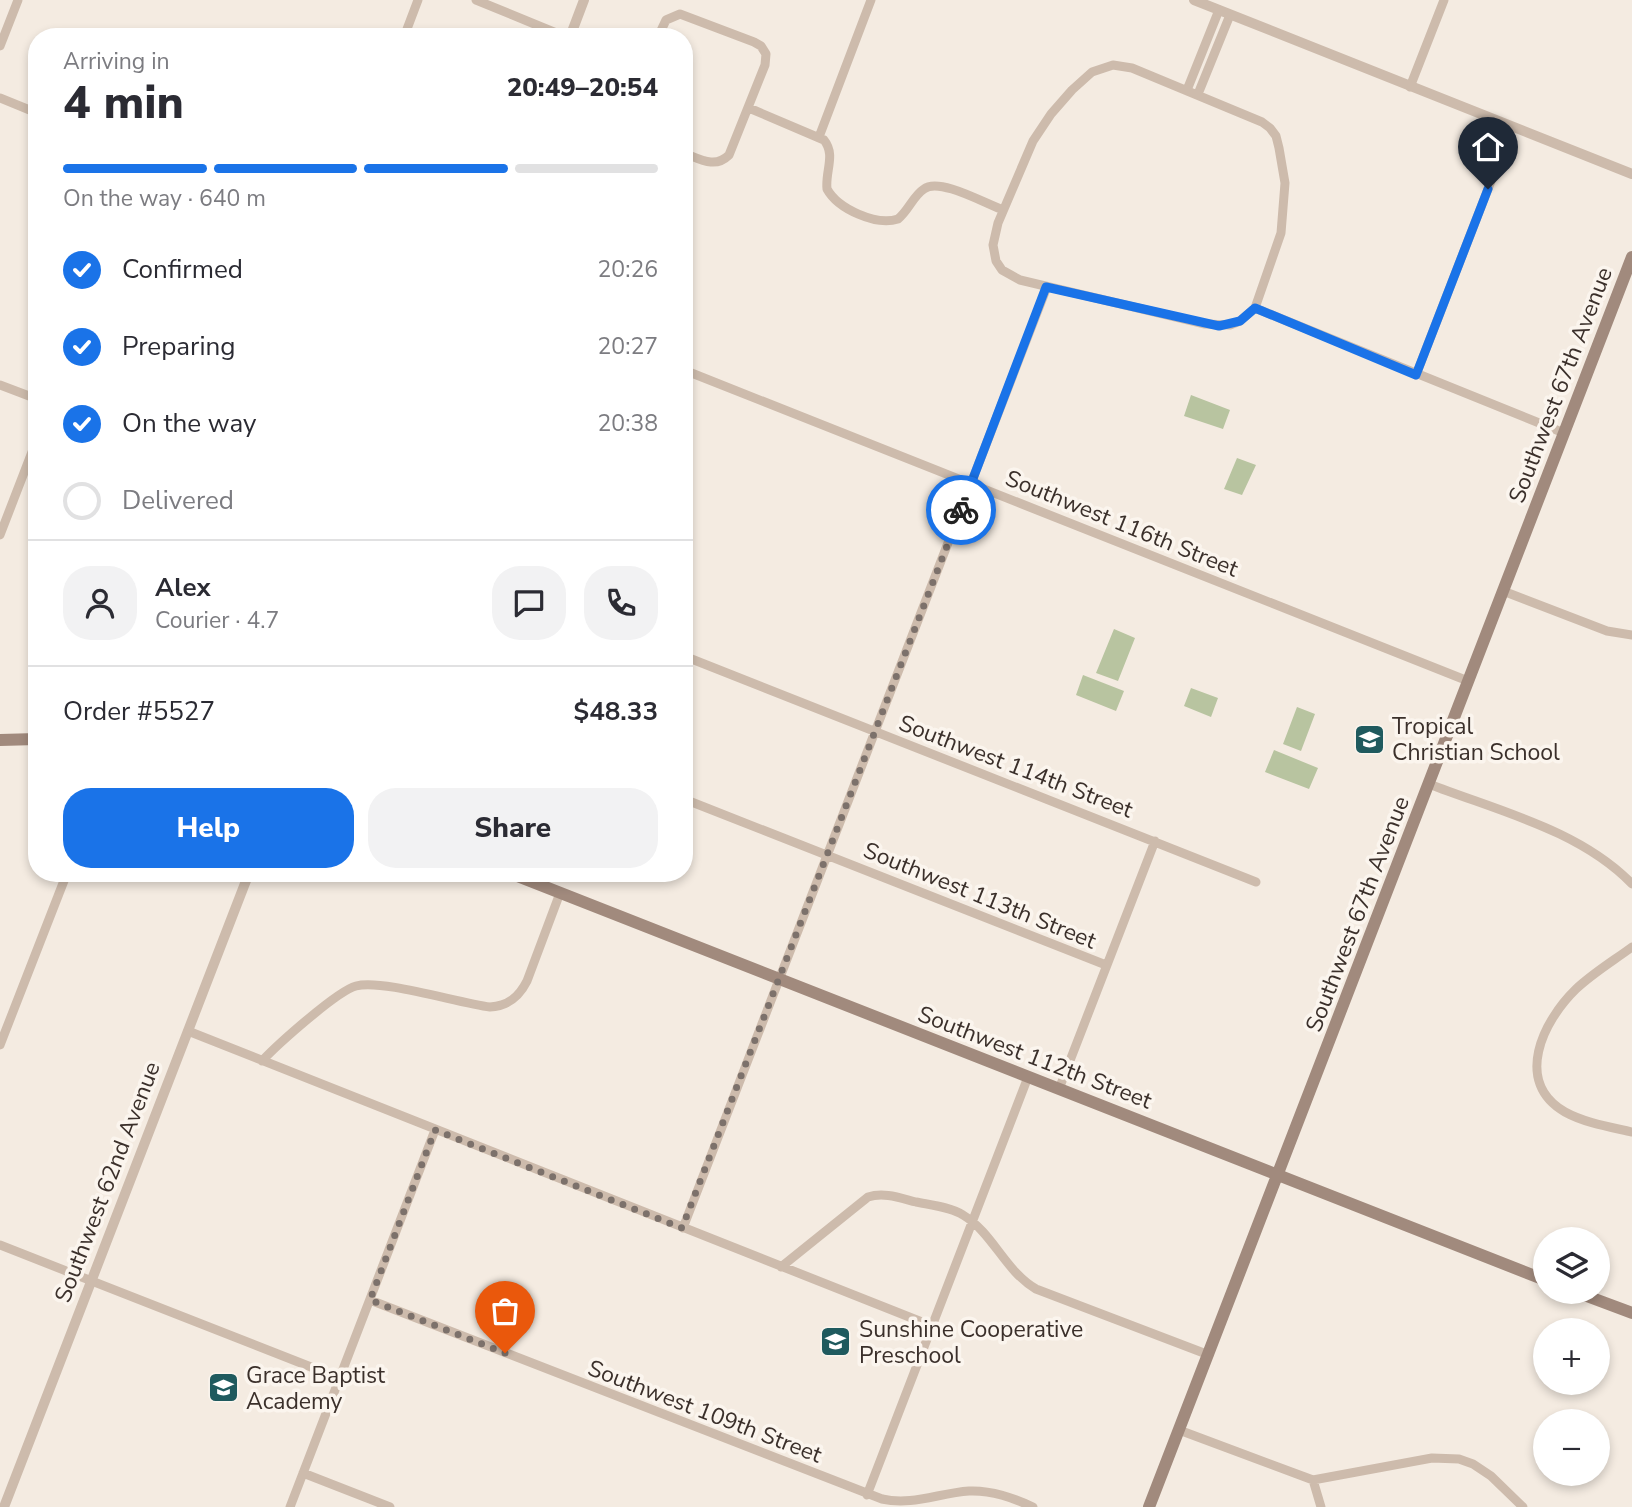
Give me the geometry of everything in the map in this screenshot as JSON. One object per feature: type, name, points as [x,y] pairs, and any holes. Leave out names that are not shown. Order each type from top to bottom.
[{"type":"main road","name":"Southwest 67th Avenue","points":[[1149,1507],[1632,257]]},
{"type":"main road","points":[[0,740],[28,739]]},
{"type":"main road","name":"Southwest 112th Street","points":[[532,882],[1533,1275]]},
{"type":"main road","points":[[1608,1304],[1632,1313]]},
{"type":"street","points":[[0,46],[18,0]]},
{"type":"street","points":[[407,28],[418,0]]},
{"type":"street","points":[[476,0],[546,28]]},
{"type":"street","points":[[572,28],[584,0]]},
{"type":"street","points":[[819,137],[871,0]]},
{"type":"street","points":[[1194,0],[1632,174]]},
{"type":"street","points":[[1410,86],[1444,0]]},
{"type":"street","points":[[1187,90],[1225,13]]},
{"type":"street","points":[[1198,94],[1225,13]]},
{"type":"street","points":[[662,28],[666,20],[675,15],[691,17],[754,42],[766,51],[765,65],[732,150],[719,162],[709,162],[693,156]]},
{"type":"street","points":[[1122,65],[1198,94],[1262,122],[1276,136],[1279,148],[1285,183],[1281,233],[1255,308],[1240,321],[1219,326],[1046,287],[1011,276],[996,261],[993,245],[1003,210],[1027,153],[1060,102],[1092,72],[1122,65]]},
{"type":"street","points":[[0,98],[28,109]]},
{"type":"street","points":[[749,108],[819,137],[830,149],[826,183],[830,194],[840,204],[862,214],[883,221],[898,219],[924,188],[932,185],[949,188],[1003,210]]},
{"type":"street","points":[[1416,375],[1512,127]]},
{"type":"street","points":[[682,1228],[1046,287]]},
{"type":"street","points":[[1255,308],[1564,433]]},
{"type":"street","name":"Southwest 116th Street","points":[[693,374],[1468,681]]},
{"type":"street","points":[[0,384],[28,395]]},
{"type":"street","points":[[0,535],[28,462]]},
{"type":"street","points":[[1503,591],[1607,631],[1632,635]]},
{"type":"street","name":"Southwest 114th Street","points":[[693,660],[1256,882]]},
{"type":"street","points":[[1429,784],[1542,827],[1578,844],[1606,862],[1632,884]]},
{"type":"street","name":"Southwest 113th Street","points":[[693,803],[1106,965]]},
{"type":"street","points":[[1059,1089],[1155,841]]},
{"type":"street","points":[[0,1045],[63,882]]},
{"type":"street","name":"Southwest 62nd Avenue","points":[[4,1507],[246,882]]},
{"type":"street","points":[[262,1061],[337,996],[355,986],[383,986],[490,1007],[499,1007],[510,1002],[527,981],[560,893]]},
{"type":"street","points":[[1632,947],[1582,984],[1564,1001],[1549,1023],[1536,1061],[1537,1074],[1545,1092],[1565,1112],[1604,1126],[1632,1132]]},
{"type":"street","points":[[188,1031],[932,1326]]},
{"type":"street","points":[[867,1494],[1028,1077]]},
{"type":"street","points":[[290,1507],[435,1130]]},
{"type":"street","points":[[781,1266],[862,1200],[875,1195],[893,1196],[962,1213],[1030,1286],[1209,1355]]},
{"type":"street","points":[[0,1245],[339,1378]]},
{"type":"street","name":"Southwest 109th Street","points":[[370,1300],[892,1502],[980,1491],[1006,1496],[1034,1507]]},
{"type":"street","points":[[1179,1430],[1313,1480],[1432,1458],[1452,1458],[1479,1467],[1523,1507]]},
{"type":"street","points":[[303,1473],[390,1507]]},
{"type":"street","points":[[1313,1480],[1321,1507]]},
{"type":"green space","points":[[1191,395],[1230,410],[1223,429],[1184,416]]},
{"type":"green space","points":[[1237,458],[1256,465],[1242,495],[1224,489]]},
{"type":"green space","points":[[1114,629],[1135,638],[1118,681],[1096,673]]},
{"type":"green space","points":[[1083,675],[1124,691],[1116,711],[1076,695]]},
{"type":"green space","points":[[1191,688],[1218,698],[1211,717],[1184,706]]},
{"type":"green space","points":[[1297,707],[1315,714],[1301,751],[1283,744]]},
{"type":"green space","points":[[1274,750],[1318,768],[1309,789],[1265,772]]},
{"type":"way so far","points":[[505,1353],[370,1300],[435,1130],[682,1228],[961,510]]},
{"type":"place","name":"Tropical Christian School","points":[[1369,739]]},
{"type":"place","name":"Sunshine Cooperative Preschool","points":[[836,1342]]},
{"type":"place","name":"Grace Baptist Academy","points":[[223,1388]]},
{"type":"route","points":[[961,510],[1046,287],[1219,326],[1240,321],[1255,308],[1416,375],[1488,189]]}]
